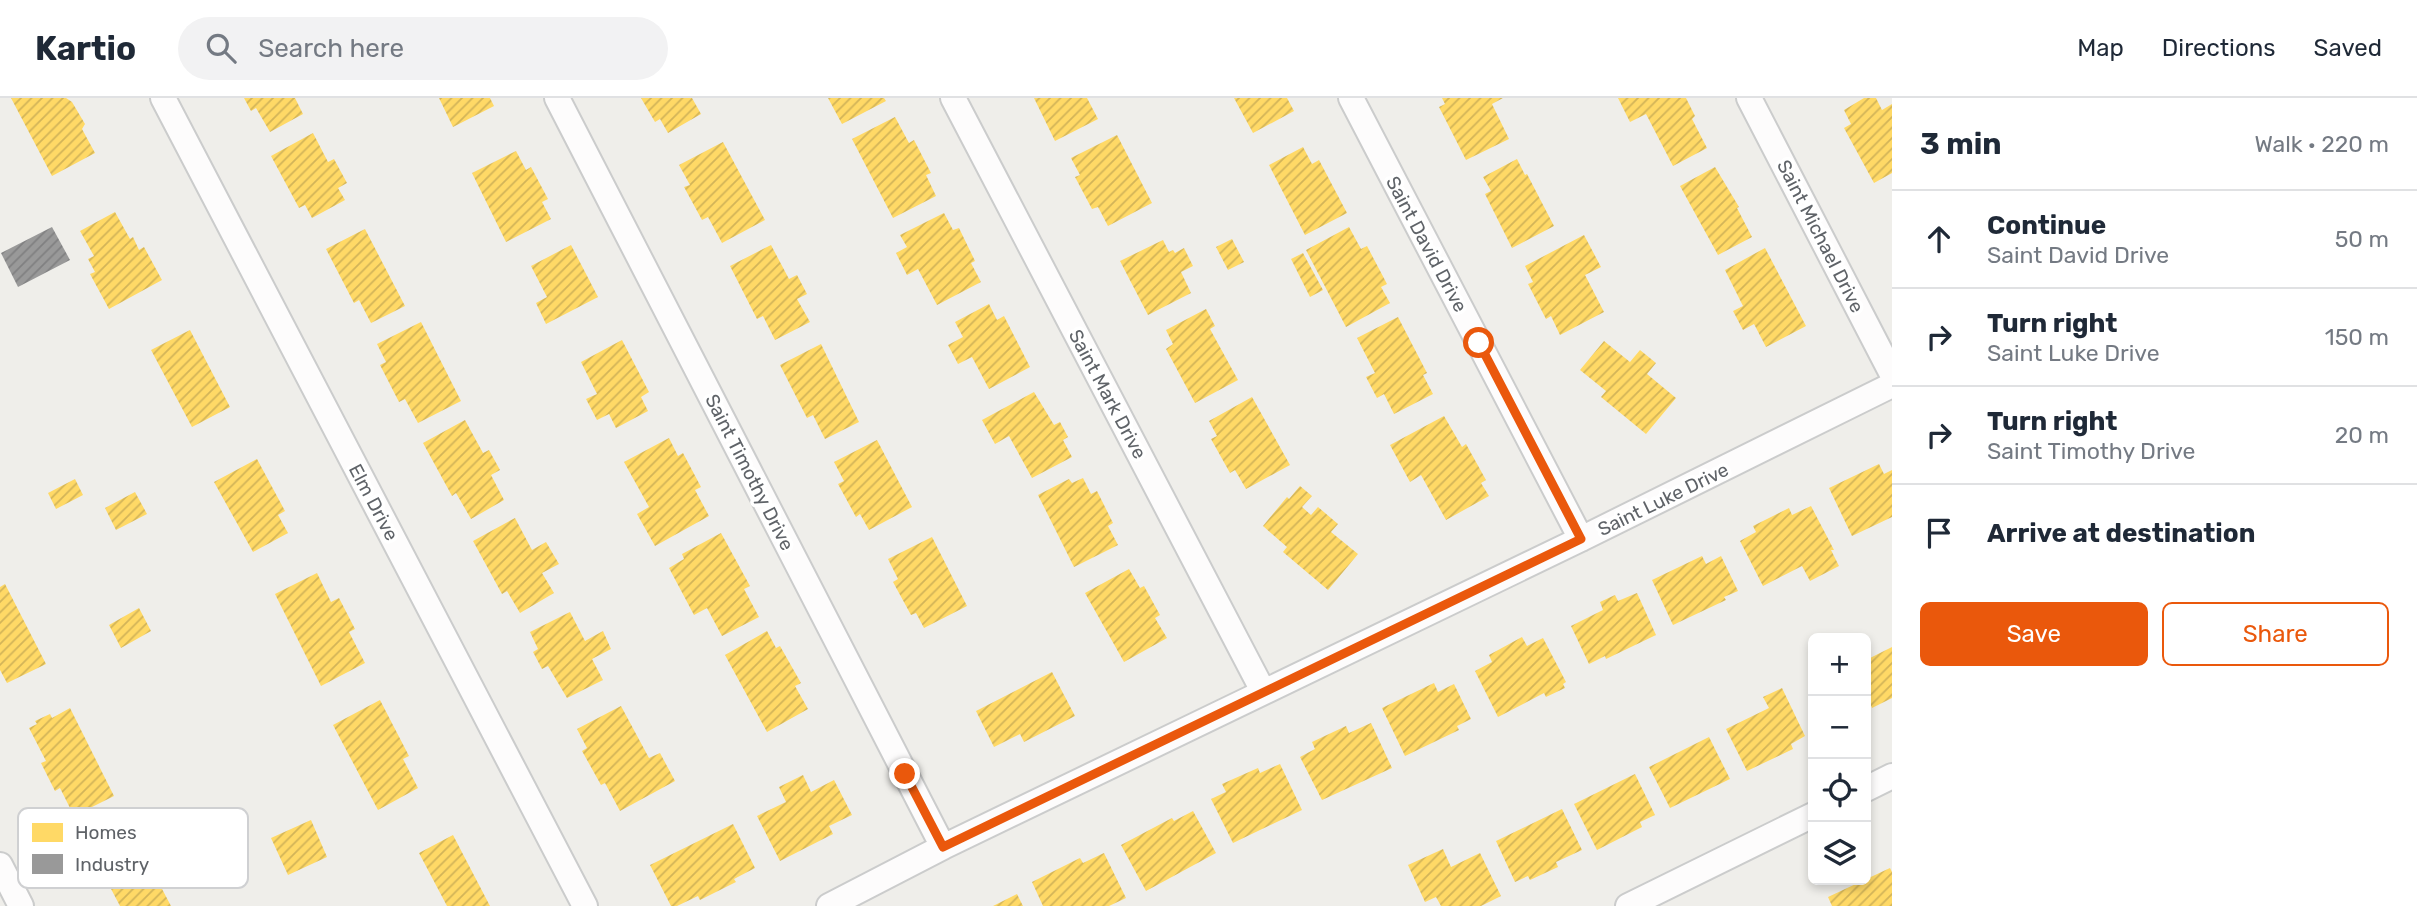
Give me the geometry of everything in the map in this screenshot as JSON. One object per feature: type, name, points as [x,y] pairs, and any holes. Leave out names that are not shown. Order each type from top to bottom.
[{"type":"street","name":"Elm Drive","points":[[163,98],[585,906]]},
{"type":"street","name":"Saint Timothy Drive","points":[[557,98],[943,847]]},
{"type":"street","name":"Saint Mark Drive","points":[[954,98],[1263,691]]},
{"type":"street","name":"Saint David Drive","points":[[1351,98],[1581,539]]},
{"type":"street","name":"Saint Michael Drive","points":[[1749,98],[1892,374]]},
{"type":"street","name":"Saint Luke Drive","points":[[829,906],[943,847],[1581,539],[1892,385]]},
{"type":"street","points":[[1871,786],[1892,776]]},
{"type":"street","points":[[1628,906],[1808,817]]},
{"type":"street","points":[[0,865],[21,906]]},
{"type":"building: Homes","points":[[11,98],[66,98],[72,102],[85,124],[82,129],[95,153],[52,176]]},
{"type":"building: Homes","points":[[244,98],[295,98],[303,114],[270,132],[256,108],[251,111]]},
{"type":"building: Homes","points":[[439,98],[490,98],[494,106],[453,127]]},
{"type":"building: Homes","points":[[641,98],[692,98],[701,114],[668,133],[660,119],[655,122]]},
{"type":"building: Homes","points":[[828,98],[884,98],[886,101],[842,124]]},
{"type":"building: Homes","points":[[1034,98],[1087,98],[1098,119],[1055,141]]},
{"type":"building: Homes","points":[[1234,98],[1287,98],[1294,111],[1253,133]]},
{"type":"building: Homes","points":[[1442,98],[1503,98],[1492,104],[1509,139],[1466,160],[1439,107],[1445,104]]},
{"type":"building: Homes","points":[[1618,98],[1686,98],[1695,116],[1692,119],[1707,148],[1673,166],[1646,114],[1630,122]]},
{"type":"building: Homes","points":[[1864,98],[1876,98],[1882,110],[1892,104],[1892,173],[1874,183],[1844,128],[1851,124],[1844,110]]},
{"type":"building: Homes","points":[[895,117],[909,143],[914,140],[931,173],[926,175],[936,196],[893,218],[852,139]]},
{"type":"building: Homes","points":[[313,133],[328,162],[334,159],[347,183],[338,188],[345,200],[312,218],[305,205],[299,208],[271,156]]},
{"type":"building: Homes","points":[[1117,135],[1152,203],[1108,226],[1098,207],[1092,209],[1075,177],[1080,175],[1071,158]]},
{"type":"building: Homes","points":[[723,142],[765,220],[722,243],[708,217],[702,220],[684,187],[690,185],[679,165]]},
{"type":"building: Homes","points":[[1303,147],[1312,164],[1319,160],[1347,213],[1305,235],[1269,165]]},
{"type":"building: Homes","points":[[516,151],[526,170],[531,167],[548,199],[542,202],[551,219],[506,242],[472,173]]},
{"type":"building: Homes","points":[[1517,159],[1554,226],[1512,248],[1485,194],[1491,191],[1483,177]]},
{"type":"building: Homes","points":[[1715,167],[1739,207],[1737,208],[1752,237],[1718,255],[1680,186]]},
{"type":"building: Homes","points":[[115,212],[139,250],[144,247],[162,280],[109,309],[90,274],[95,272],[88,259],[94,256],[80,231]]},
{"type":"building: Homes","points":[[944,213],[953,230],[959,228],[975,261],[971,263],[981,282],[937,305],[918,269],[907,275],[896,253],[907,247],[900,235]]},
{"type":"building: Homes","points":[[1349,227],[1361,249],[1367,246],[1387,284],[1381,287],[1390,303],[1346,327],[1306,250]]},
{"type":"building: Homes","points":[[365,229],[405,306],[371,323],[359,300],[354,303],[326,249]]},
{"type":"building: Homes","points":[[1584,235],[1601,267],[1585,275],[1604,312],[1560,335],[1551,316],[1546,319],[1528,284],[1533,282],[1525,266]]},
{"type":"building: Homes","points":[[1232,239],[1244,262],[1228,270],[1216,247]]},
{"type":"building: Homes","points":[[1163,240],[1169,252],[1173,250],[1175,253],[1184,248],[1193,266],[1181,272],[1191,293],[1148,315],[1120,261]]},
{"type":"building: Homes","points":[[571,245],[598,297],[546,324],[536,303],[547,297],[531,266]]},
{"type":"building: Homes","points":[[771,245],[789,279],[797,275],[807,294],[797,299],[810,322],[775,340],[763,316],[757,319],[730,266]]},
{"type":"building: Homes","points":[[1765,248],[1806,326],[1766,347],[1754,324],[1743,330],[1733,311],[1743,306],[1725,270]]},
{"type":"building: Homes","points":[[1303,253],[1323,290],[1310,297],[1291,259]]},
{"type":"building: Homes","points":[[989,304],[997,320],[1004,316],[1030,367],[989,389],[972,357],[958,364],[948,345],[963,337],[955,322]]},
{"type":"building: Homes","points":[[1206,309],[1215,326],[1210,329],[1238,380],[1195,403],[1166,349],[1173,344],[1166,330]]},
{"type":"building: Homes","points":[[1398,317],[1427,373],[1423,375],[1433,394],[1394,414],[1384,394],[1377,398],[1366,377],[1375,373],[1357,338]]},
{"type":"building: Homes","points":[[421,322],[461,401],[418,423],[405,399],[399,402],[380,365],[386,362],[377,344]]},
{"type":"building: Homes","points":[[190,330],[230,407],[192,427],[151,350]]},
{"type":"building: Homes","points":[[622,340],[649,392],[641,397],[648,411],[616,428],[609,414],[597,420],[586,399],[597,394],[581,362]]},
{"type":"building: Homes","points":[[1604,341],[1630,362],[1640,350],[1656,363],[1647,374],[1676,398],[1646,434],[1601,397],[1606,391],[1580,370]]},
{"type":"building: Homes","points":[[821,344],[859,422],[825,439],[813,415],[807,418],[780,365]]},
{"type":"building: Homes","points":[[1034,392],[1054,425],[1060,422],[1068,437],[1063,440],[1072,457],[1032,478],[1009,436],[995,444],[982,420]]},
{"type":"building: Homes","points":[[1252,397],[1290,465],[1246,489],[1235,470],[1230,473],[1211,439],[1217,436],[1209,421]]},
{"type":"building: Homes","points":[[1444,416],[1462,447],[1466,444],[1486,480],[1481,483],[1489,496],[1446,520],[1421,475],[1410,482],[1390,445]]},
{"type":"building: Homes","points":[[465,420],[483,453],[489,450],[500,470],[491,475],[504,500],[471,519],[456,493],[452,496],[423,443]]},
{"type":"building: Homes","points":[[669,438],[678,456],[683,453],[701,487],[695,490],[709,516],[655,546],[637,514],[649,507],[624,462]]},
{"type":"building: Homes","points":[[877,440],[912,507],[869,530],[860,514],[856,517],[838,484],[844,481],[834,462]]},
{"type":"building: Homes","points":[[257,459],[285,511],[278,515],[288,533],[253,552],[214,482]]},
{"type":"building: Homes","points":[[1879,464],[1884,474],[1892,470],[1892,517],[1852,536],[1829,488]]},
{"type":"building: Homes","points":[[1083,478],[1091,494],[1097,491],[1113,523],[1108,526],[1118,545],[1074,567],[1038,495],[1069,479],[1072,483]]},
{"type":"building: Homes","points":[[75,479],[83,495],[56,509],[48,493]]},
{"type":"building: Homes","points":[[1300,486],[1312,496],[1302,507],[1311,515],[1318,507],[1338,524],[1331,532],[1358,554],[1328,590],[1283,552],[1287,547],[1263,526]]},
{"type":"building: Homes","points":[[135,492],[147,514],[116,530],[105,508]]},
{"type":"building: Homes","points":[[1811,506],[1834,550],[1831,550],[1839,566],[1810,581],[1802,566],[1763,586],[1740,541],[1756,532],[1753,526],[1789,508],[1792,515]]},
{"type":"building: Homes","points":[[515,518],[532,550],[546,542],[559,564],[542,573],[554,593],[520,613],[507,591],[502,594],[473,541]]},
{"type":"building: Homes","points":[[721,533],[750,586],[744,589],[759,617],[722,636],[707,608],[694,615],[669,568],[684,559],[682,554]]},
{"type":"building: Homes","points":[[932,537],[967,606],[924,628],[916,613],[911,615],[893,582],[898,579],[888,559]]},
{"type":"building: Homes","points":[[1702,556],[1706,564],[1721,556],[1738,591],[1724,597],[1726,600],[1673,625],[1652,580]]},
{"type":"building: Homes","points":[[1129,569],[1140,588],[1144,586],[1160,615],[1155,618],[1167,638],[1124,662],[1085,593]]},
{"type":"building: Homes","points":[[317,573],[331,602],[339,598],[355,629],[349,632],[365,663],[321,686],[275,594]]},
{"type":"building: Homes","points":[[5,584],[46,664],[7,683],[0,670],[0,587]]},
{"type":"building: Homes","points":[[1637,593],[1656,635],[1606,659],[1605,656],[1589,664],[1571,626],[1603,610],[1600,602],[1615,595],[1618,601]]},
{"type":"building: Homes","points":[[139,608],[151,631],[121,648],[109,625]]},
{"type":"building: Homes","points":[[570,612],[585,641],[603,631],[611,649],[592,659],[603,680],[567,698],[548,666],[542,669],[533,652],[538,649],[530,632]]},
{"type":"building: Homes","points":[[767,631],[776,648],[780,646],[801,683],[795,686],[808,709],[767,732],[725,655]]},
{"type":"building: Homes","points":[[1522,637],[1527,646],[1543,638],[1566,682],[1563,684],[1565,688],[1546,697],[1544,693],[1498,717],[1475,671],[1492,662],[1489,655]]},
{"type":"building: Homes","points":[[1892,647],[1892,698],[1872,708],[1871,706],[1871,658]]},
{"type":"building: Homes","points":[[1052,672],[1075,716],[1024,742],[1020,734],[994,747],[976,711]]},
{"type":"building: Homes","points":[[1434,683],[1438,692],[1454,684],[1471,719],[1457,726],[1459,730],[1405,756],[1382,708]]},
{"type":"building: Homes","points":[[1782,688],[1805,736],[1791,744],[1793,749],[1747,771],[1726,729],[1769,708],[1763,697]]},
{"type":"building: Homes","points":[[380,700],[409,756],[403,759],[418,788],[378,810],[333,725]]},
{"type":"building: Homes","points":[[621,706],[649,758],[660,753],[675,781],[620,811],[605,783],[601,785],[582,751],[587,748],[577,729]]},
{"type":"building: Homes","points":[[70,708],[114,796],[90,808],[70,808],[60,788],[55,791],[41,763],[46,761],[29,728],[37,724],[35,721],[50,714],[52,718]]},
{"type":"building: Homes","points":[[1371,723],[1392,768],[1322,800],[1300,757],[1315,749],[1312,742],[1346,726],[1349,733]]},
{"type":"building: Homes","points":[[1709,737],[1730,779],[1670,808],[1649,767]]},
{"type":"building: Homes","points":[[1280,764],[1302,810],[1233,843],[1211,799],[1226,792],[1222,784],[1258,768],[1260,773]]},
{"type":"building: Homes","points":[[1635,774],[1655,815],[1640,822],[1642,827],[1597,850],[1574,804]]},
{"type":"building: Homes","points":[[803,775],[811,792],[834,780],[852,815],[829,826],[833,834],[780,861],[757,816],[786,802],[779,787]]},
{"type":"building: Homes","points":[[1562,809],[1582,850],[1556,862],[1558,867],[1530,880],[1528,876],[1515,882],[1496,841]]},
{"type":"building: Homes","points":[[1193,811],[1216,853],[1146,891],[1121,845],[1172,818],[1174,821]]},
{"type":"building: Homes","points":[[311,820],[327,857],[288,875],[271,838]]},
{"type":"building: Homes","points":[[733,824],[755,868],[734,879],[736,882],[700,900],[698,896],[671,906],[650,865]]},
{"type":"building: Homes","points":[[453,835],[490,906],[447,906],[419,853]]},
{"type":"building: Homes","points":[[1443,849],[1451,867],[1480,853],[1501,896],[1481,906],[1441,906],[1436,897],[1425,902],[1408,865]]},
{"type":"building: Homes","points":[[1104,853],[1126,898],[1109,906],[1043,906],[1032,882],[1080,858],[1083,863]]},
{"type":"building: Homes","points":[[1890,868],[1892,906],[1832,906],[1828,897],[1854,885],[1871,885],[1871,877]]},
{"type":"building: Homes","points":[[111,888],[162,888],[171,906],[120,906]]},
{"type":"building: Homes","points":[[1017,894],[1023,906],[993,906]]},
{"type":"building: Industry","points":[[52,227],[70,260],[18,287],[1,253]]},
{"type":"route","points":[[905,774],[943,847],[1581,539],[1479,343]]}]
